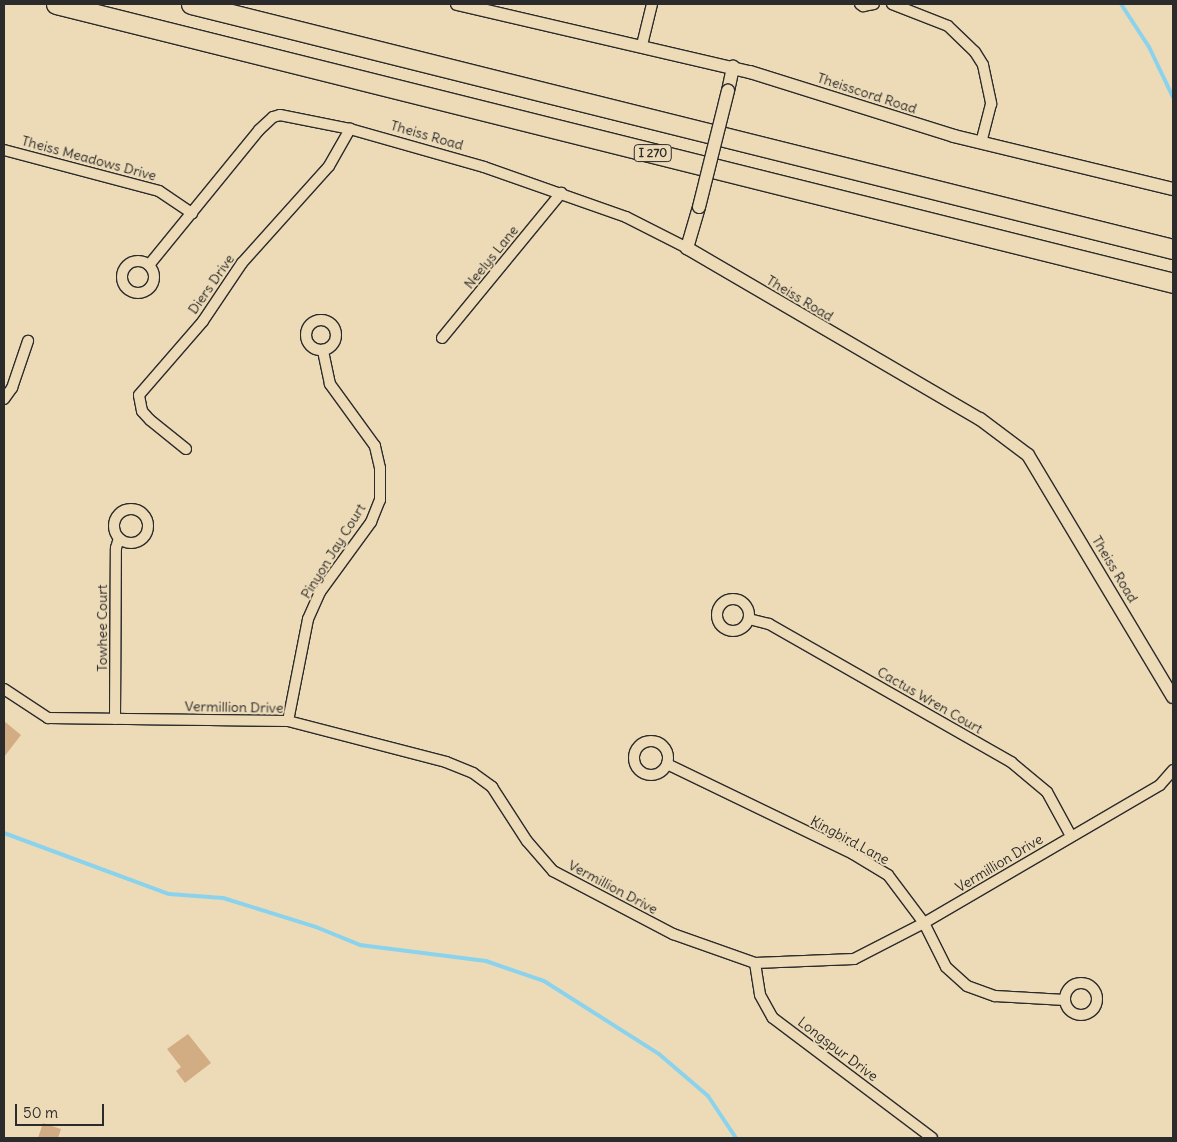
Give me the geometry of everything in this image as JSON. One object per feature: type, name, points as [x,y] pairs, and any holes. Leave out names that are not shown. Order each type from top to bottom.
[{"type":"highway","name":"I 270","points":[[56,4],[1173,283]]},
{"type":"highway","name":"I 270","points":[[191,4],[1173,249]]},
{"type":"street","points":[[457,4],[733,67],[699,207],[687,248]]},
{"type":"street","points":[[642,45],[652,4]]},
{"type":"street","points":[[860,4],[874,4]]},
{"type":"street","points":[[892,4],[948,26],[975,52],[983,65],[991,104],[981,143]]},
{"type":"street","name":"Theisscord Road","points":[[733,67],[981,143],[1173,189]]},
{"type":"street","name":"Theiss Road","points":[[192,213],[273,117],[290,116],[350,129],[430,150],[560,192],[639,222],[980,419],[1020,447],[1046,483],[1173,697]]},
{"type":"street","name":"Diers Drive","points":[[186,449],[150,420],[142,411],[139,395],[203,321],[242,263],[329,166],[350,129]]},
{"type":"street","name":"Theiss Meadows Drive","points":[[4,150],[159,191],[192,213]]},
{"type":"street","name":"Neelys Lane","points":[[442,338],[560,192]]},
{"type":"street","points":[[149,266],[192,213]]},
{"type":"street","points":[[4,399],[12,388],[28,341]]},
{"type":"street","name":"Pinyon Jay Court","points":[[288,722],[308,619],[320,592],[371,522],[380,500],[380,468],[375,446],[330,384],[323,350]]},
{"type":"street","name":"Towhee Court","points":[[115,719],[116,548],[119,538]]},
{"type":"street","name":"Cactus Wren Court","points":[[749,619],[769,624],[1011,762],[1047,792],[1070,836]]},
{"type":"street","name":"Vermillion Drive","points":[[4,689],[48,718],[288,722],[446,762],[473,773],[492,787],[527,841],[553,871],[674,934],[755,964],[854,959],[924,924],[1070,836],[1160,785],[1173,782]]},
{"type":"street","name":"Kingbird Lane","points":[[667,764],[853,854],[888,875],[924,924],[946,967],[967,986],[995,996],[1065,1000]]},
{"type":"street","name":"Vermillion Drive","points":[[1160,785],[1173,770]]},
{"type":"street","name":"Longspur Drive","points":[[755,964],[760,995],[773,1018],[932,1138]]},
{"type":"building","points":[[4,721],[21,735],[4,757]]},
{"type":"building","points":[[188,1034],[211,1063],[185,1083],[176,1071],[181,1067],[167,1049]]},
{"type":"building","points":[[43,1123],[61,1129],[58,1138],[38,1138]]},
{"type":"waterway","points":[[1121,4],[1149,47],[1173,97]]},
{"type":"waterway","points":[[4,833],[169,894],[223,898],[316,927],[360,945],[486,961],[544,981],[659,1054],[708,1096],[736,1138]]}]
